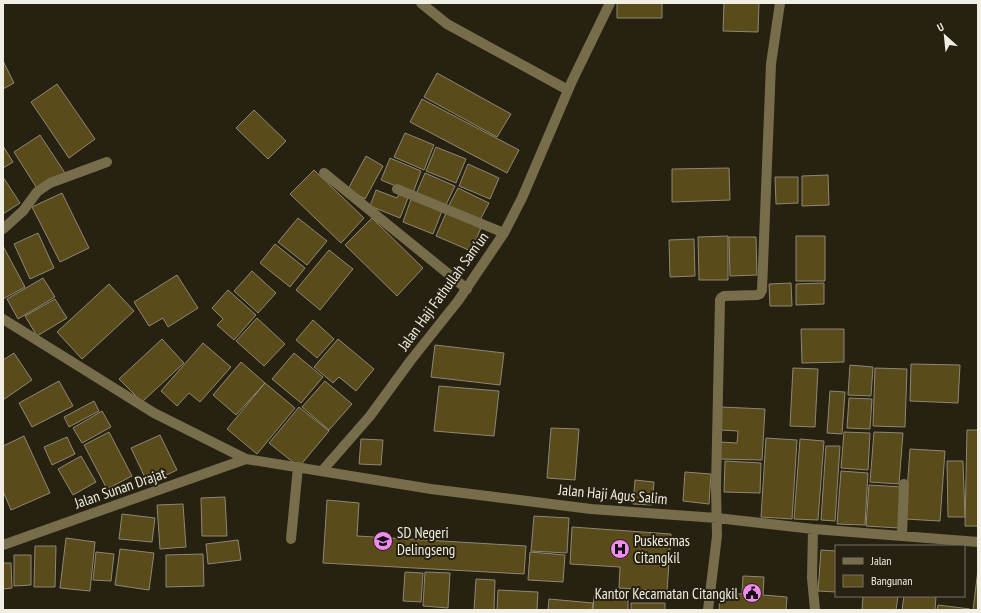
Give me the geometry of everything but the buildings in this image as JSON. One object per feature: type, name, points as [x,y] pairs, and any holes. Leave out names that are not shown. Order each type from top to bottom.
[{"type":"street","points":[[421,3],[447,24],[568,90]]},
{"type":"street","name":"Jalan Haji Fathullah Sam'un","points":[[322,471],[370,416],[467,288],[504,233],[522,198],[568,90],[610,3]]},
{"type":"street","points":[[708,610],[717,536],[716,518],[720,300],[724,296],[757,295],[760,294],[762,290],[771,64],[780,3]]},
{"type":"street","points":[[3,229],[23,212],[38,192],[50,183],[107,162]]},
{"type":"street","points":[[324,172],[467,288]]},
{"type":"street","points":[[397,189],[504,233]]},
{"type":"street","points":[[3,319],[154,413],[246,459]]},
{"type":"street","name":"Jalan Haji Agus Salim","points":[[246,459],[430,489],[591,509],[716,518],[813,530],[978,542]]},
{"type":"street","name":"Jalan Sunan Drajat","points":[[3,545],[246,459]]},
{"type":"street","points":[[292,539],[298,467]]},
{"type":"street","points":[[902,536],[904,484]]},
{"type":"street","points":[[813,530],[812,578],[815,610]]},
{"type":"place","name":"SD Negeri Delingseng","points":[[383,541]]},
{"type":"place","name":"Puskesmas Citangkil","points":[[620,549]]},
{"type":"place","name":"Kantor Kecamatan Citangkil","points":[[752,593]]}]
